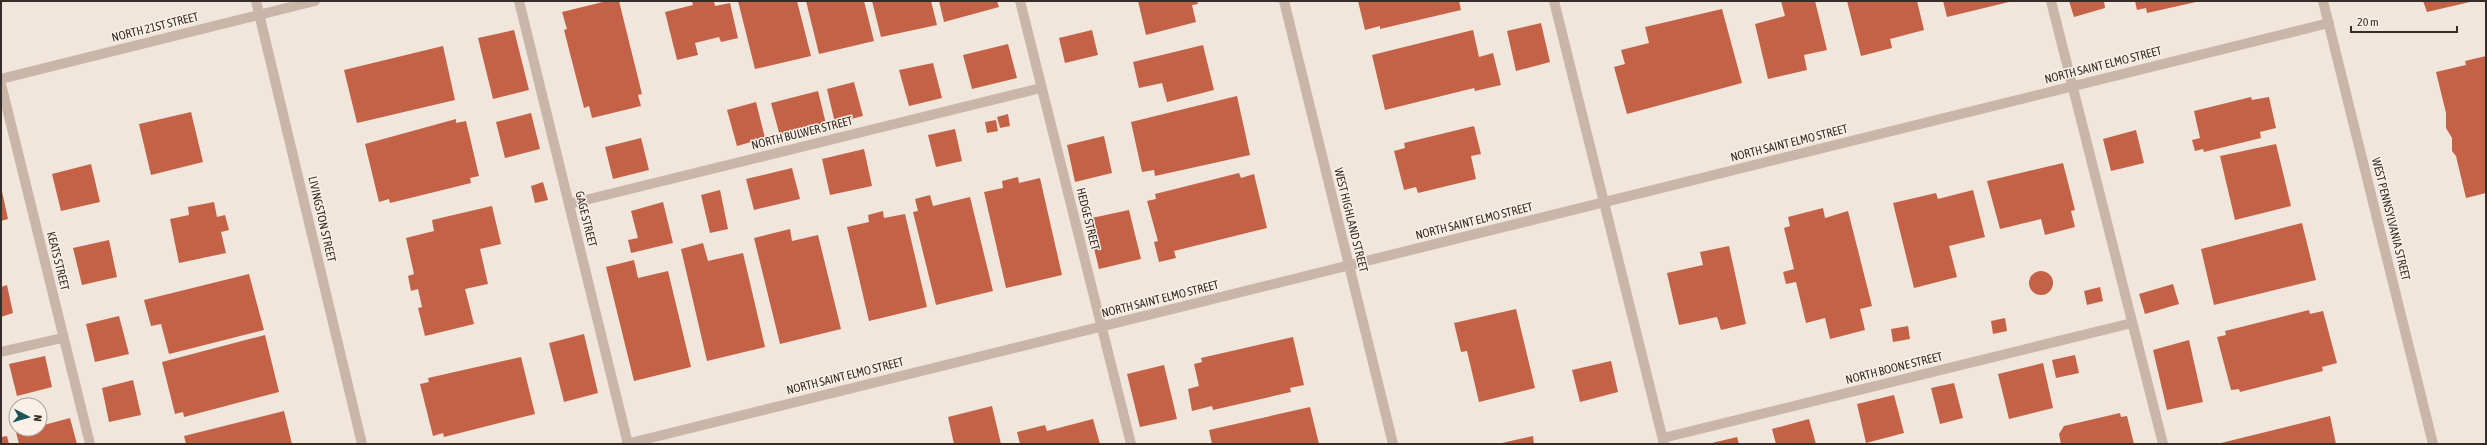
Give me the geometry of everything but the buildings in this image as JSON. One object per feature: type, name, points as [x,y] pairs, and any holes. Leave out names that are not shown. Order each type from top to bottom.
[{"type":"street","name":"LIVINGSTON STREET","points":[[256,1],[362,444]]},
{"type":"street","name":"NORTH 21ST STREET","points":[[1,79],[315,1]]},
{"type":"street","name":"GAGE STREET","points":[[519,1],[627,444]]},
{"type":"street","name":"HEDGE STREET","points":[[1020,1],[1131,444]]},
{"type":"street","name":"WEST HIGHLAND STREET","points":[[1284,1],[1392,444]]},
{"type":"street","points":[[1554,1],[1663,441]]},
{"type":"street","points":[[2050,1],[2163,444]]},
{"type":"street","name":"WEST PENNSYLVANIA STREET","points":[[2323,1],[2433,444]]},
{"type":"street","name":"NORTH SAINT ELMO STREET","points":[[627,444],[2329,23]]},
{"type":"street","name":"KEATS STREET","points":[[1,84],[62,338],[90,444]]},
{"type":"street","name":"NORTH BULWER STREET","points":[[569,204],[1041,88]]},
{"type":"street","name":"NORTH BOONE STREET","points":[[1663,441],[2132,323]]},
{"type":"street","points":[[1,352],[62,338]]}]
